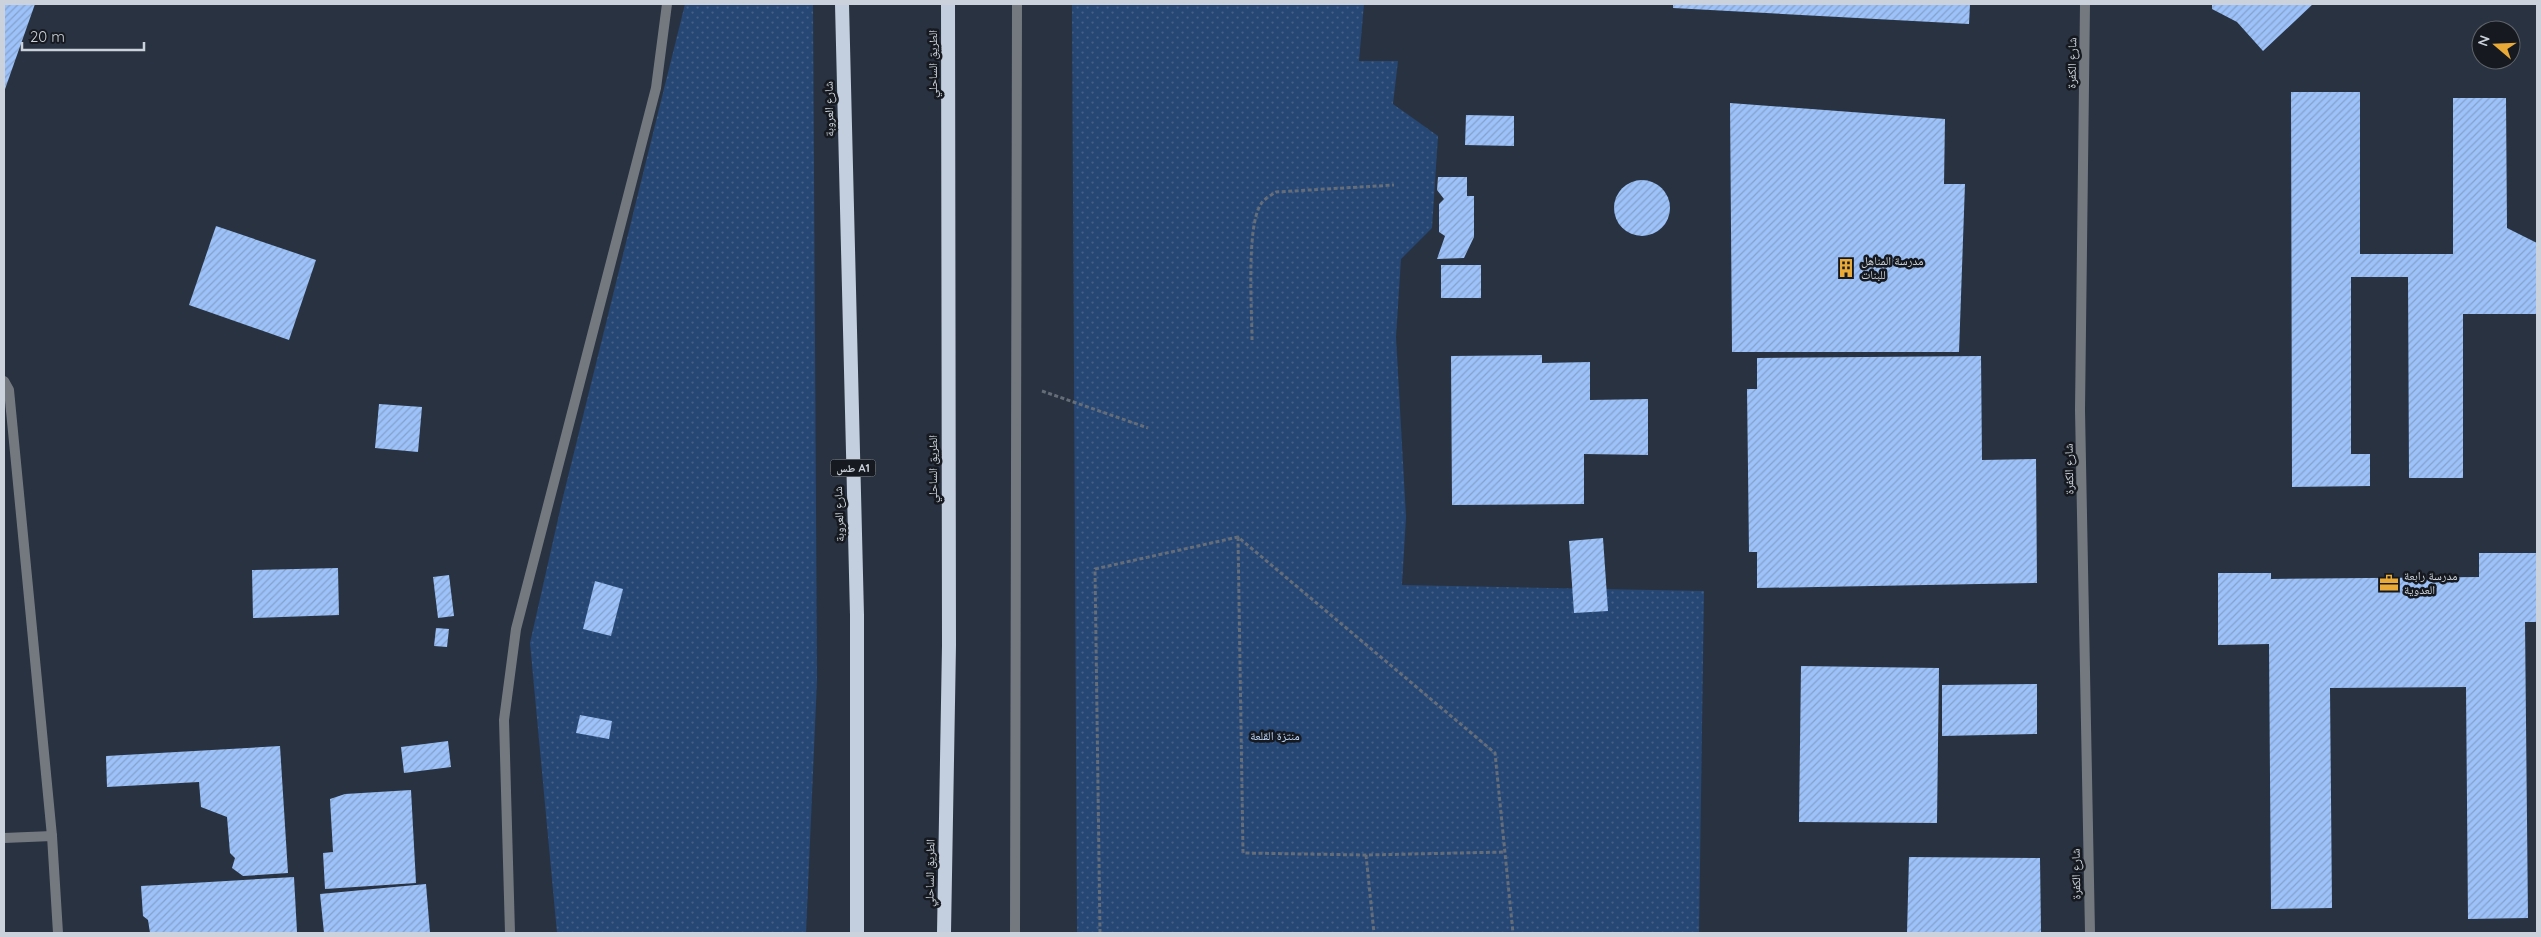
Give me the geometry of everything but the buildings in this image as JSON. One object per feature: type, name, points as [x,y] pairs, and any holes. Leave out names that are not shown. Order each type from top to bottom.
[{"type":"highway","name":"شارع العروبة","points":[[842,4],[858,615],[857,933]]},
{"type":"highway","name":"الطريق الساحلي","points":[[944,933],[949,645],[948,4]]},
{"type":"street","points":[[510,933],[504,720],[516,629],[656,88],[667,4]]},
{"type":"street","points":[[1015,933],[1018,382],[1017,4]]},
{"type":"street","name":"شارع الكفرة","points":[[2085,4],[2080,410],[2090,933]]},
{"type":"street","points":[[4,381],[10,390],[52,836],[58,933]]},
{"type":"street","points":[[4,838],[52,836]]},
{"type":"path","points":[[1252,340],[1252,239],[1255,220],[1261,204],[1276,192],[1394,185]]},
{"type":"path","points":[[1018,382],[1148,428]]},
{"type":"path","points":[[1238,537],[1243,854],[1366,855],[1505,852]]},
{"type":"path","points":[[1238,537],[1495,753],[1514,933]]},
{"type":"path","points":[[1100,933],[1096,569],[1238,537]]},
{"type":"path","points":[[1366,855],[1374,933]]},
{"type":"green space","points":[[685,4],[813,4],[817,680],[806,933],[557,933],[530,643],[563,497]]},
{"type":"green space","name":"منتزة القلعة","points":[[1072,4],[1364,4],[1359,61],[1398,61],[1393,104],[1438,136],[1432,228],[1401,259],[1396,337],[1406,517],[1402,585],[1704,591],[1699,933],[1077,933]]},
{"type":"place","name":"مدرسة المناهل للبنات","points":[[1846,268]]},
{"type":"place","name":"مدرسة رابعة العدوية","points":[[2389,583]]}]
